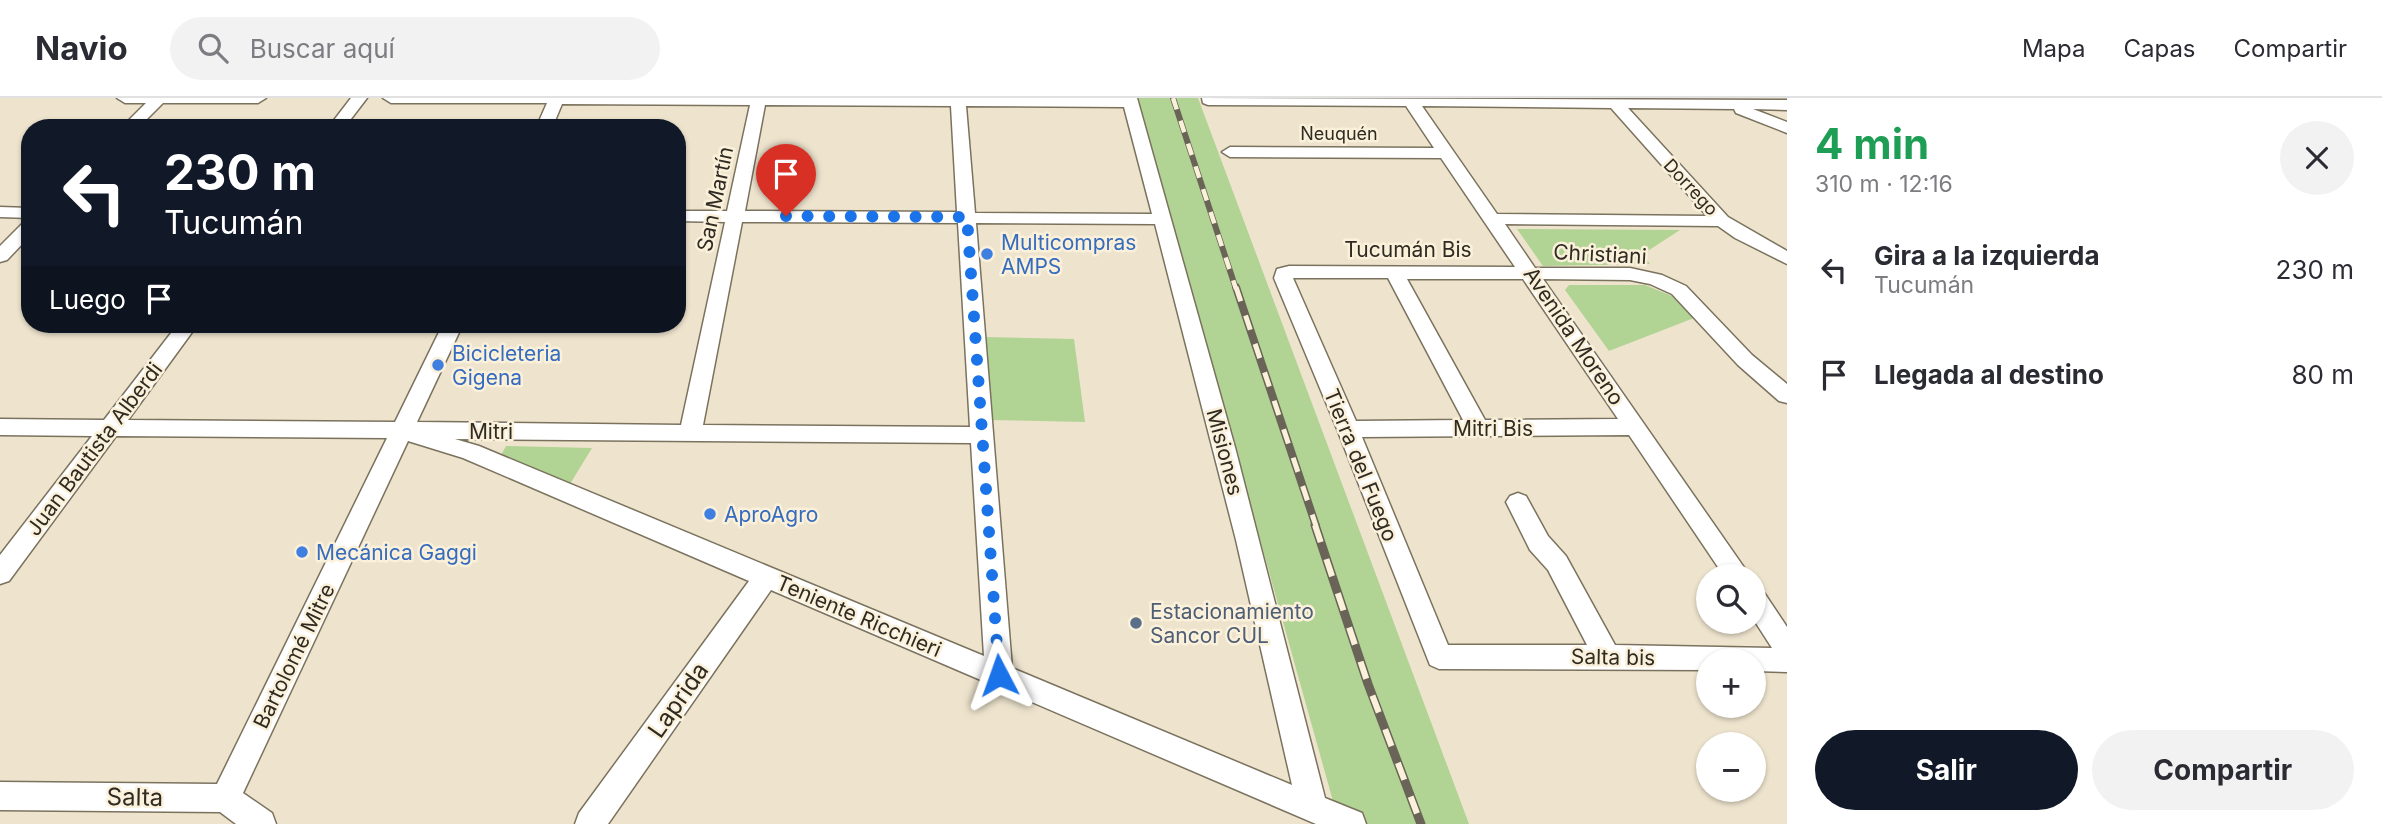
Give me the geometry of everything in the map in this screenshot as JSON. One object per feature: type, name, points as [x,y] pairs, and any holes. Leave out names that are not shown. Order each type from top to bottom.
[{"type":"street","points":[[125,98],[258,98]]},
{"type":"street","points":[[138,119],[159,98]]},
{"type":"street","points":[[343,119],[359,98]]},
{"type":"street","points":[[391,98],[1129,100]]},
{"type":"street","points":[[548,119],[557,99]]},
{"type":"street","name":"San Martín","points":[[690,433],[759,100]]},
{"type":"street","points":[[958,100],[999,675]]},
{"type":"street","name":"Misiones","points":[[1129,100],[1230,468],[1269,620],[1312,807]]},
{"type":"street","points":[[1208,100],[1612,101],[1787,105]]},
{"type":"street","name":"Avenida Moreno","points":[[1410,100],[1730,564]]},
{"type":"street","name":"Dorrego","points":[[1612,101],[1723,221],[1741,234],[1787,258]]},
{"type":"street","points":[[1728,105],[1787,128]]},
{"type":"street","name":"Neuquén","points":[[1230,152],[1448,153]]},
{"type":"street","points":[[0,212],[21,213]]},
{"type":"street","points":[[686,216],[1161,219]]},
{"type":"street","name":"Tucumán Bis","points":[[1494,219],[1723,221]]},
{"type":"street","points":[[0,256],[21,235]]},
{"type":"street","points":[[1393,271],[1478,428]]},
{"type":"street","name":"Tucumán Bis","points":[[1284,273],[1531,273]]},
{"type":"street","name":"Tierra del Fuego","points":[[1284,273],[1284,284],[1348,429],[1439,657]]},
{"type":"street","name":"Christiani","points":[[1531,273],[1630,274],[1668,284],[1690,299],[1745,360],[1787,396]]},
{"type":"street","name":"Juan Bautista Alberdi","points":[[0,573],[181,333]]},
{"type":"street","name":"Bartolomé Mitre","points":[[225,798],[449,333]]},
{"type":"street","name":"Mitri Bis","points":[[1348,429],[1637,427]]},
{"type":"street","name":"Mitri","points":[[0,428],[982,435]]},
{"type":"street","name":"Teniente Ricchieri","points":[[402,431],[471,452],[1352,824]]},
{"type":"street","points":[[1518,502],[1539,543],[1557,563],[1607,657]]},
{"type":"street","name":"Laprida","points":[[590,824],[766,577]]},
{"type":"street","points":[[1766,617],[1787,649]]},
{"type":"street","name":"Salta bis","points":[[1439,657],[1787,660]]},
{"type":"street","name":"Salta","points":[[0,796],[225,798]]},
{"type":"street","points":[[225,798],[261,824]]},
{"type":"green space","points":[[1137,98],[1198,98],[1469,824],[1364,824],[1336,812]]},
{"type":"green space","points":[[1517,229],[1680,230],[1643,254],[1650,264],[1543,266]]},
{"type":"green space","points":[[1569,285],[1645,285],[1672,296],[1694,318],[1609,351],[1565,290]]},
{"type":"green space","points":[[984,337],[1074,339],[1085,422],[988,420]]},
{"type":"green space","points":[[506,446],[592,448],[567,489],[500,457]]},
{"type":"railway","points":[[1173,98],[1236,289]]},
{"type":"railway","points":[[1236,287],[1316,526]]},
{"type":"railway","points":[[1315,525],[1368,684],[1421,824]]},
{"type":"place","name":"Multicompras AMPS","points":[[987,254]]},
{"type":"place","name":"Bicicleteria Gigena","points":[[438,365]]},
{"type":"place","name":"AproAgro","points":[[710,514]]},
{"type":"place","name":"Mecánica Gaggi","points":[[302,552]]},
{"type":"place","name":"Estacionamiento Sancor CUL","points":[[1136,623]]},
{"type":"route","points":[[786,216],[967,217],[999,675]]}]
